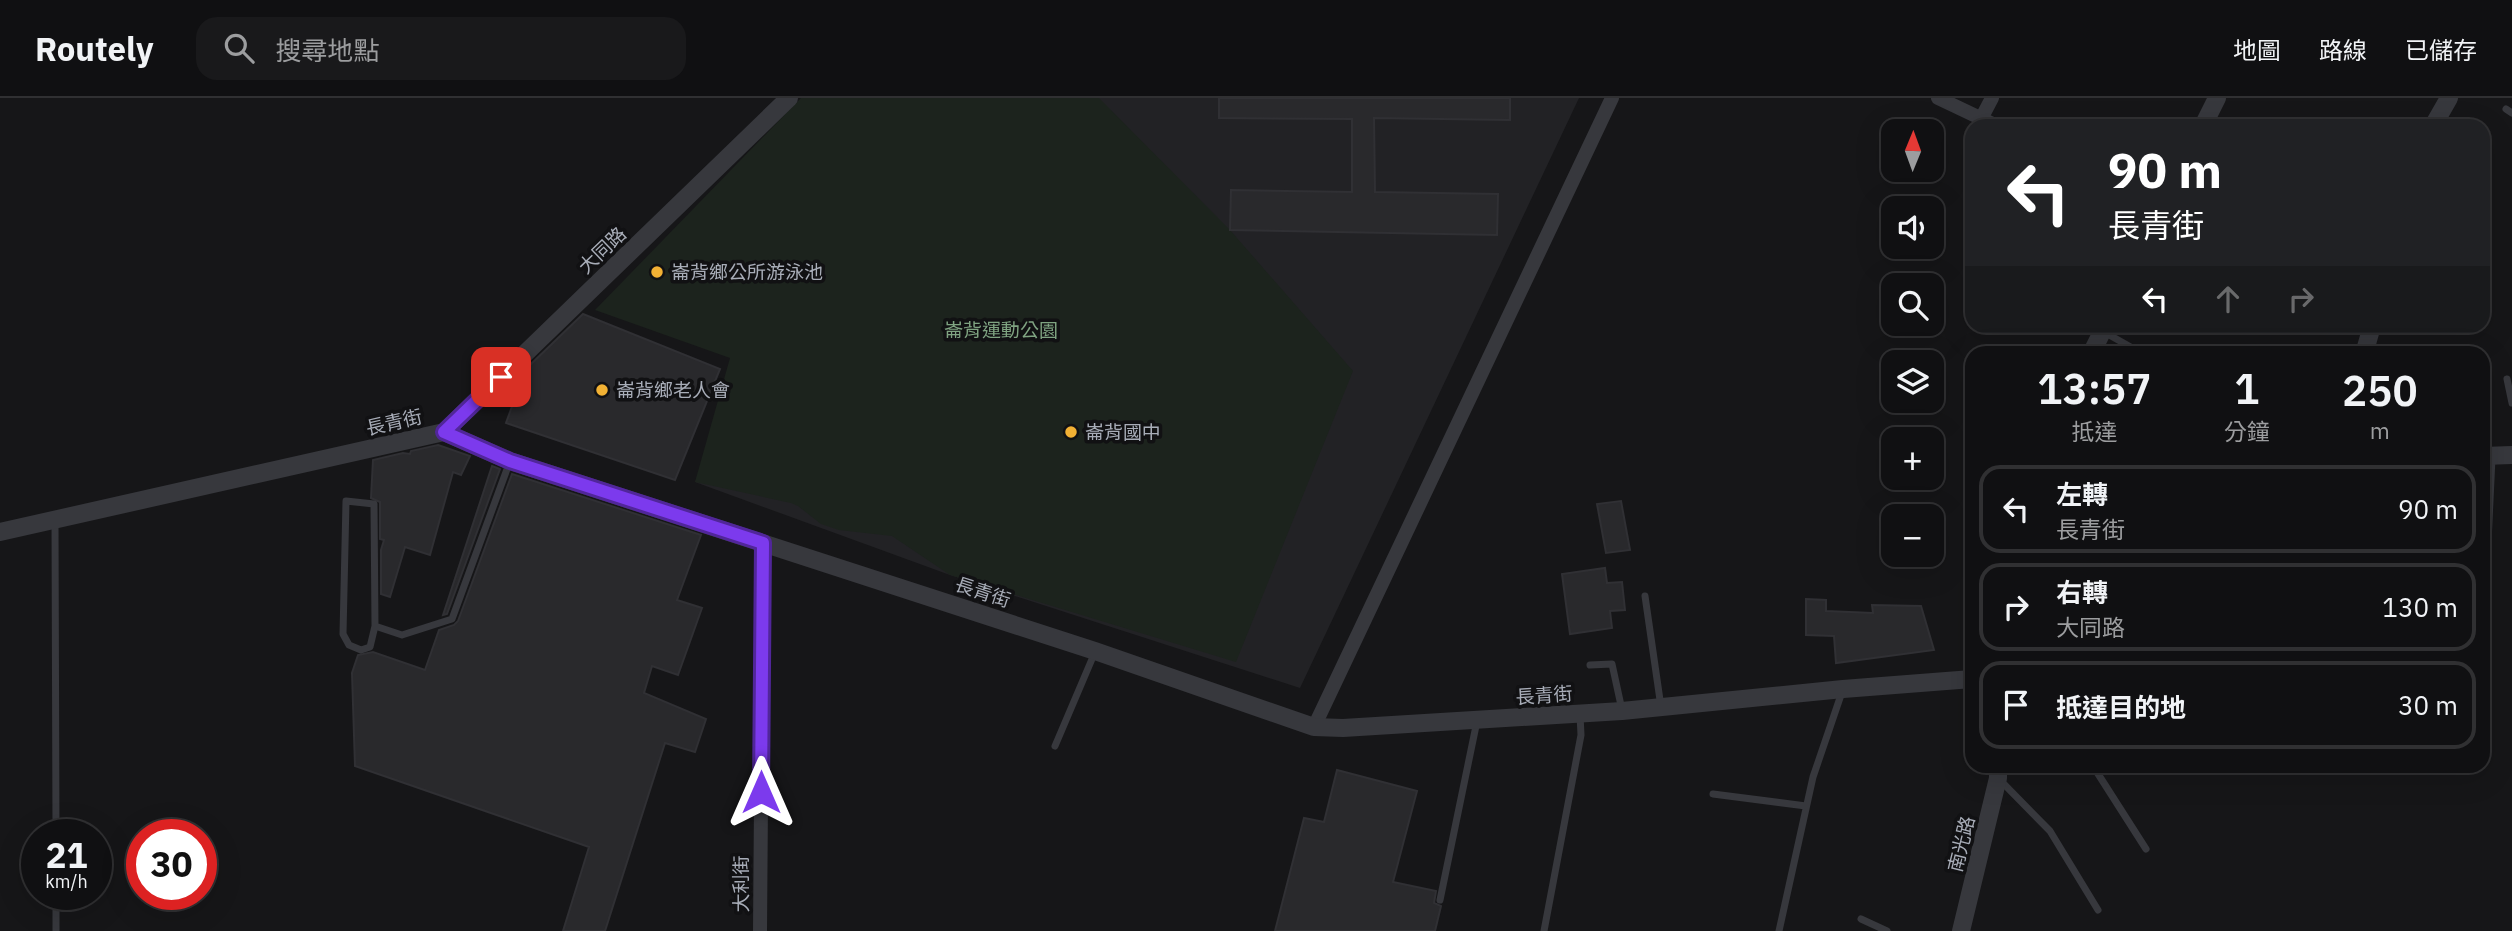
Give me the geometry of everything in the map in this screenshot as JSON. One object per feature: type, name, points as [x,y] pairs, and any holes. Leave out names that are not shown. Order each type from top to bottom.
[{"type":"street","name":"大同路","points":[[444,432],[789,98]]},
{"type":"street","points":[[1314,727],[1612,98]]},
{"type":"street","points":[[1938,98],[1982,118],[1992,98]]},
{"type":"street","points":[[2437,119],[2449,98]]},
{"type":"street","points":[[2206,119],[2213,99]]},
{"type":"street","name":"長青街","points":[[0,532],[444,432],[510,461],[1095,651],[1314,727],[1343,728],[1622,711],[1965,680]]},
{"type":"street","points":[[2490,457],[2512,455]]},
{"type":"street","name":"大利街","points":[[760,931],[763,543]]},
{"type":"street","name":"南光路","points":[[1961,931],[1998,773]]},
{"type":"lane","points":[[2112,333],[2131,346]]},
{"type":"lane","points":[[2507,379],[2512,403]]},
{"type":"lane","points":[[375,626],[402,635],[452,619],[510,461]]},
{"type":"lane","points":[[346,501],[374,505],[375,626],[370,647],[361,650],[349,645],[343,634],[346,501]]},
{"type":"lane","points":[[55,520],[55,819]]},
{"type":"lane","points":[[1646,596],[1661,707]]},
{"type":"lane","points":[[1055,746],[1095,651]]},
{"type":"lane","points":[[1590,665],[1612,664],[1622,711]]},
{"type":"lane","points":[[1779,931],[1813,777],[1843,689]]},
{"type":"lane","points":[[1544,931],[1581,735],[1580,714]]},
{"type":"lane","points":[[1440,900],[1478,720]]},
{"type":"lane","points":[[1999,773],[2050,831],[2098,910]]},
{"type":"lane","points":[[2097,773],[2146,849]]},
{"type":"lane","points":[[1713,794],[1806,806]]},
{"type":"lane","points":[[56,910],[56,931]]},
{"type":"lane","points":[[1861,919],[1887,931]]},
{"type":"shaded area","name":"崙背運動公園","points":[[815,98],[1579,98],[1300,688],[950,575],[695,482],[747,382]]},
{"type":"green space","name":"崙背運動公園","points":[[801,98],[1099,98],[1230,230],[1353,371],[1236,662],[950,575],[892,536],[839,530],[821,524],[791,503],[695,482],[730,358],[595,310]]},
{"type":"building","points":[[1219,98],[1510,98],[1510,120],[1374,118],[1375,192],[1498,194],[1497,235],[1230,230],[1231,190],[1352,192],[1352,119],[1219,118]]},
{"type":"building","name":"崙背鄉老人會","points":[[583,314],[720,369],[675,480],[506,423],[515,398],[501,393]]},
{"type":"building","points":[[438,445],[470,456],[461,475],[453,472],[430,555],[405,547],[390,597],[381,594],[381,550],[384,540],[380,539],[380,502],[371,498],[373,460],[403,453],[410,454],[411,451]]},
{"type":"building","points":[[492,466],[500,469],[447,614],[443,615]]},
{"type":"building","points":[[512,474],[701,535],[677,600],[702,608],[678,675],[652,666],[644,693],[706,719],[695,752],[665,743],[605,931],[563,931],[589,847],[355,766],[352,673],[358,655],[373,652],[425,670],[439,630],[458,621]]},
{"type":"building","points":[[1621,501],[1630,550],[1606,553],[1597,504]]},
{"type":"building","points":[[1605,568],[1607,583],[1622,582],[1625,610],[1610,611],[1612,628],[1570,634],[1562,574]]},
{"type":"building","points":[[1806,599],[1826,600],[1826,611],[1873,613],[1872,605],[1921,606],[1934,650],[1836,663],[1834,636],[1806,635]]},
{"type":"building","points":[[1337,770],[1417,791],[1393,882],[1436,891],[1434,903],[1441,906],[1435,931],[1275,931],[1304,818],[1324,822]]},
{"type":"place","name":"崙背鄉公所游泳池","points":[[657,272]]},
{"type":"place","name":"崙背鄉老人會","points":[[602,390]]},
{"type":"place","name":"崙背國中","points":[[1071,432]]},
{"type":"route","points":[[501,377],[444,432],[510,461],[763,543],[761,792]]}]
